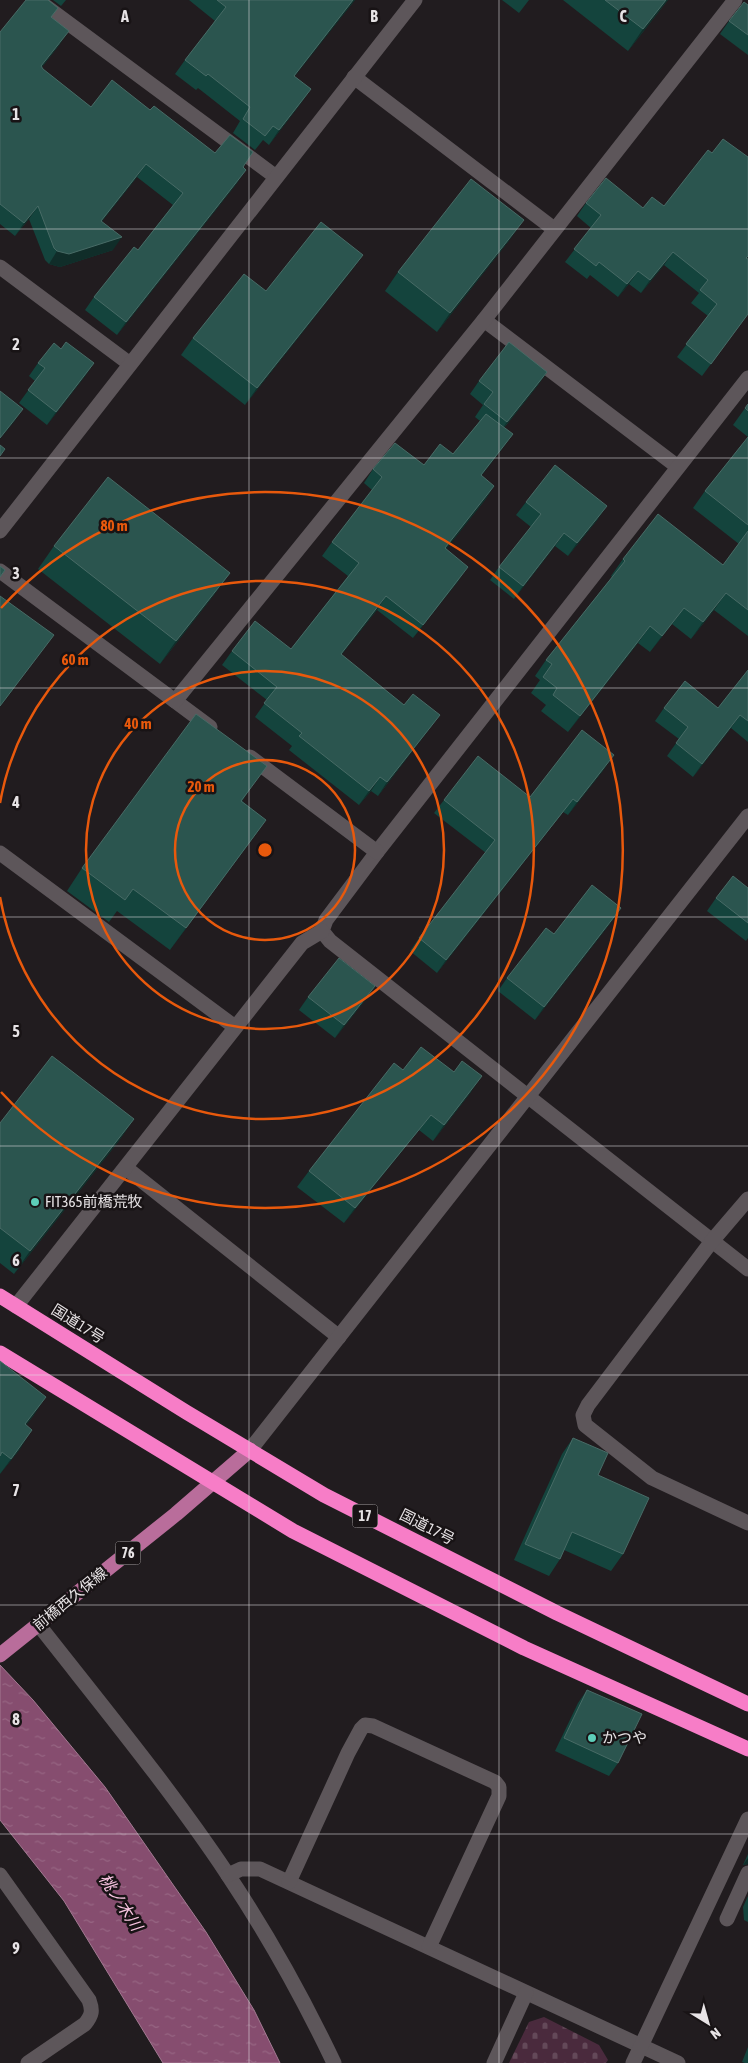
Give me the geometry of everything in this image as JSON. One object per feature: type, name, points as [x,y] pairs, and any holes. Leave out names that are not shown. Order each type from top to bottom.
[{"type":"highway","name":"国道17号","points":[[0,1296],[324,1495],[557,1613],[748,1704]]},
{"type":"highway","points":[[0,1353],[293,1531],[524,1648],[748,1749]]},
{"type":"main road","name":"前橋西久保線","points":[[2,1653],[213,1483],[250,1450]]},
{"type":"street","points":[[37,0],[276,177]]},
{"type":"street","points":[[0,531],[416,0]]},
{"type":"street","points":[[175,701],[484,320],[735,0]]},
{"type":"street","points":[[354,77],[554,229]]},
{"type":"street","points":[[0,267],[130,364]]},
{"type":"street","points":[[484,320],[678,467]]},
{"type":"street","points":[[16,1306],[302,943],[322,931],[326,920],[377,852],[748,378]]},
{"type":"street","points":[[0,571],[222,736]]},
{"type":"street","points":[[237,747],[377,852]]},
{"type":"street","points":[[250,1450],[748,816]]},
{"type":"street","points":[[0,853],[235,1027]]},
{"type":"street","points":[[322,931],[330,941],[748,1269]]},
{"type":"street","points":[[126,1168],[340,1337]]},
{"type":"street","points":[[748,1199],[712,1242],[583,1414],[586,1425],[652,1478],[748,1522]]},
{"type":"street","points":[[38,1624],[164,1785],[228,1875],[308,2010],[334,2063]]},
{"type":"street","points":[[290,1882],[348,1753],[360,1729],[365,1725],[374,1726],[495,1782],[500,1788],[498,1796],[429,1947]]},
{"type":"street","points":[[633,2063],[747,1821]]},
{"type":"street","points":[[228,1875],[240,1869],[260,1869],[678,2063]]},
{"type":"street","points":[[727,1919],[748,1873]]},
{"type":"street","points":[[0,1876],[83,1992],[92,2010],[91,2017],[85,2024],[28,2063]]},
{"type":"street","points":[[494,2063],[526,1993]]},
{"type":"green space","points":[[544,2017],[599,2045],[608,2060],[606,2063],[509,2063],[529,2022]]},
{"type":"water","name":"桃ノ木川","points":[[0,1665],[33,1700],[105,1787],[206,1932],[254,2010],[280,2063],[163,2063],[64,1901],[0,1820]]},
{"type":"building","points":[[26,0],[48,0],[58,8],[51,17],[69,31],[41,66],[91,107],[112,80],[150,110],[154,106],[215,153],[230,135],[253,152],[243,167],[246,170],[126,322],[94,297],[134,247],[138,250],[183,193],[146,164],[101,221],[122,237],[69,254],[57,251],[54,248],[38,206],[24,223],[0,204],[0,32]]},
{"type":"building","points":[[217,0],[353,0],[294,76],[311,89],[279,130],[273,126],[265,136],[243,119],[250,107],[208,74],[206,76],[185,60],[226,7]]},
{"type":"building","points":[[605,0],[666,0],[643,29]]},
{"type":"building","points":[[744,2],[748,5],[748,35],[729,21]]},
{"type":"building","points":[[723,139],[748,157],[748,256],[746,258],[748,259],[748,314],[711,364],[686,344],[717,304],[700,290],[708,280],[673,252],[650,280],[638,271],[627,284],[599,262],[596,266],[574,249],[601,215],[586,203],[606,178],[643,208],[652,197],[664,206],[708,150],[712,153]]},
{"type":"building","points":[[471,179],[524,220],[450,313],[398,272]]},
{"type":"building","points":[[321,222],[363,255],[257,388],[193,338],[244,274],[266,291]]},
{"type":"building","points":[[66,342],[94,363],[56,412],[28,390],[45,368],[38,363],[54,343],[61,349]]},
{"type":"building","points":[[509,342],[547,372],[507,422],[484,404],[493,392],[479,381]]},
{"type":"building","points":[[0,391],[23,409],[0,438]]},
{"type":"building","points":[[486,414],[513,434],[481,475],[494,486],[445,548],[468,567],[423,625],[386,596],[341,654],[404,705],[413,694],[440,715],[387,782],[380,777],[369,791],[299,736],[302,733],[264,703],[277,687],[232,651],[255,621],[291,649],[359,563],[332,542],[382,477],[373,469],[395,443],[424,465],[440,444],[453,454]]},
{"type":"building","points":[[748,437],[748,525],[705,491]]},
{"type":"building","points":[[0,445],[5,449],[0,456]]},
{"type":"building","points":[[555,465],[607,506],[577,543],[564,533],[523,586],[499,567],[541,514],[526,502]]},
{"type":"building","points":[[108,477],[230,573],[176,641],[54,546]]},
{"type":"building","points":[[658,514],[723,565],[748,531],[748,610],[726,593],[703,622],[684,608],[662,636],[650,626],[580,716],[553,695],[557,688],[543,677],[552,664],[546,660],[625,561],[623,559]]},
{"type":"building","points":[[0,566],[5,570],[0,577]]},
{"type":"building","points":[[0,596],[54,635],[0,706]]},
{"type":"building","points":[[748,670],[748,721],[740,715],[702,764],[676,743],[688,727],[664,708],[685,681],[718,708]]},
{"type":"building","points":[[196,714],[267,766],[241,801],[266,820],[186,928],[133,889],[125,900],[82,868]]},
{"type":"building","points":[[582,730],[614,755],[577,802],[573,799],[446,960],[419,938],[495,840],[444,800],[478,756],[530,797]]},
{"type":"building","points":[[733,876],[748,888],[748,923],[716,898]]},
{"type":"building","points":[[592,885],[621,908],[544,1007],[507,978],[546,928],[554,934]]},
{"type":"building","points":[[339,958],[375,986],[344,1025],[308,997]]},
{"type":"building","points":[[421,1047],[454,1072],[462,1061],[482,1076],[444,1125],[431,1115],[355,1208],[309,1171],[394,1063],[403,1070]]},
{"type":"building","name":"FIT365前橋荒牧","points":[[52,1056],[134,1119],[30,1251],[0,1228],[0,1123]]},
{"type":"building","points":[[0,1361],[46,1397],[25,1424],[32,1430],[11,1459],[2,1452],[0,1456]]},
{"type":"building","points":[[573,1438],[608,1453],[598,1475],[649,1498],[623,1554],[572,1532],[560,1559],[525,1544]]},
{"type":"building","points":[[587,1690],[642,1714],[618,1763],[564,1738]]},
{"type":"place","name":"FIT365前橋荒牧","points":[[35,1202]]},
{"type":"place","name":"かつや","points":[[592,1738]]}]
